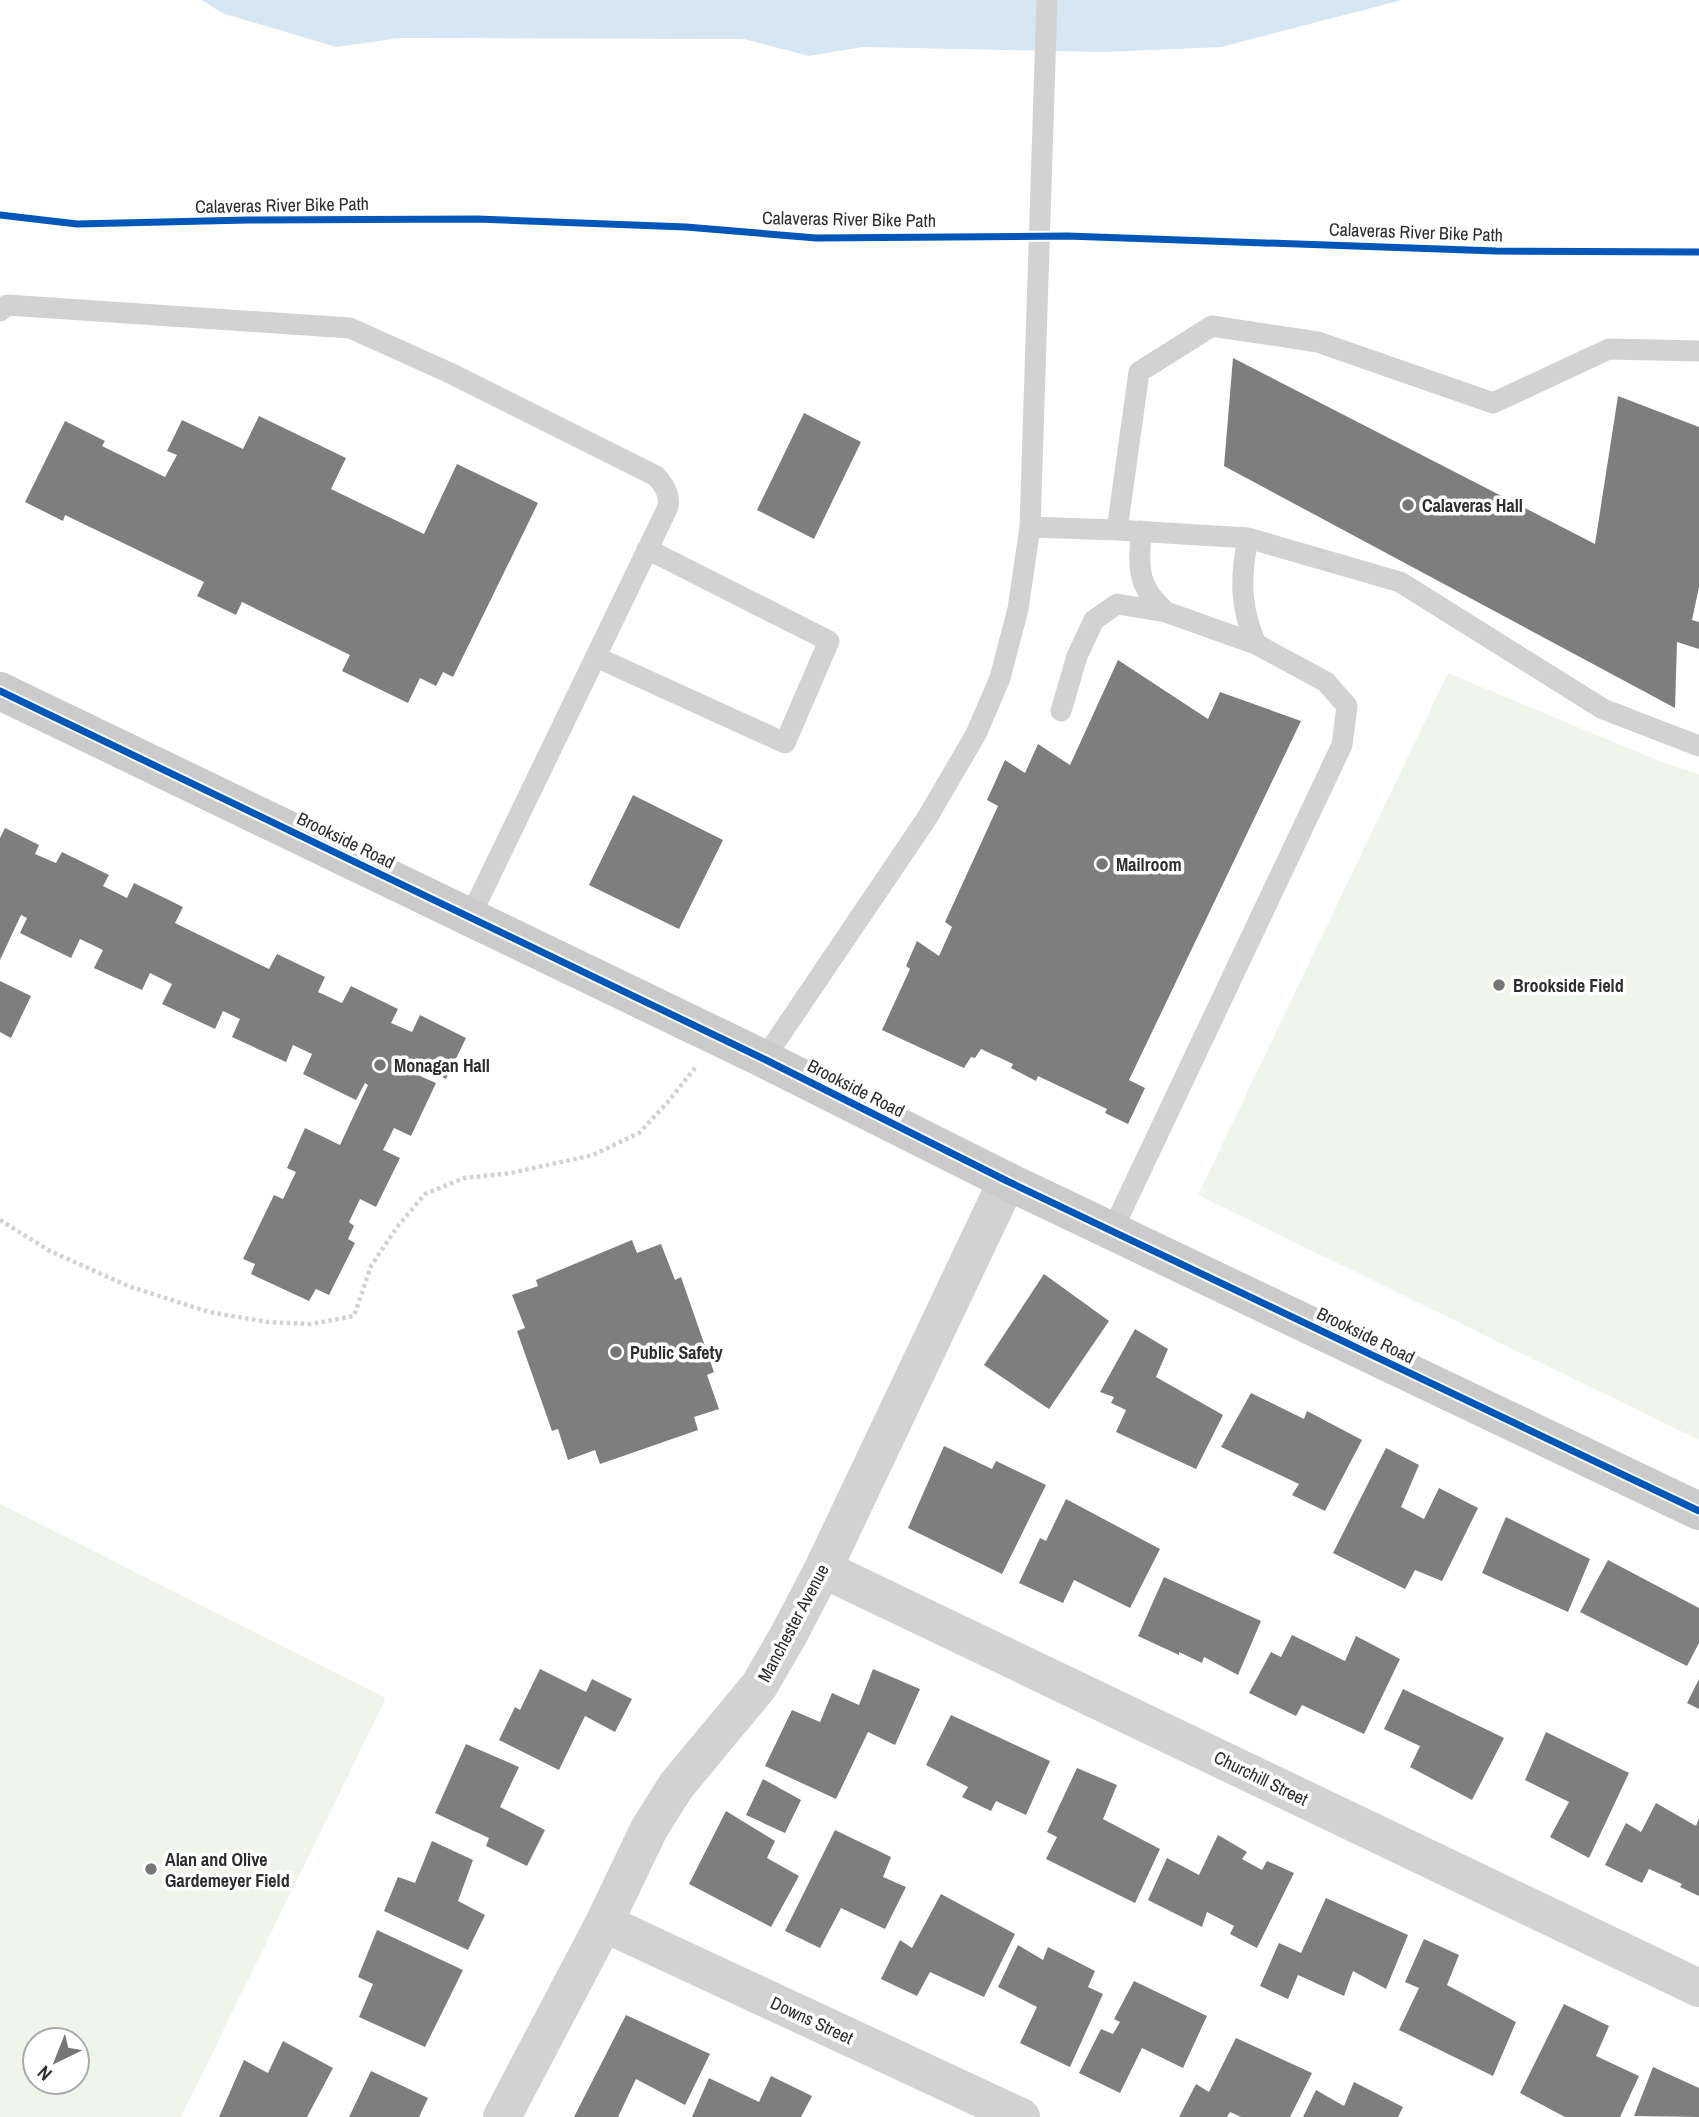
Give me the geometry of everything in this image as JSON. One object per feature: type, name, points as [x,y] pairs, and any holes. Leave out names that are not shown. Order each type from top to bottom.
[{"type":"street","name":"Brookside Road","points":[[0,691],[764,1059],[1007,1181],[1699,1511]]},
{"type":"street","name":"Manchester Avenue","points":[[502,2117],[604,1923],[649,1829],[676,1786],[760,1686],[822,1569],[1007,1181]]},
{"type":"street","name":"Churchill Street","points":[[822,1569],[1699,1988]]},
{"type":"street","name":"Downs Street","points":[[604,1923],[1021,2117]]},
{"type":"lane","points":[[764,1059],[928,818],[976,734],[1000,678],[1018,609],[1030,527],[1047,0]]},
{"type":"lane","points":[[0,311],[7,305],[351,328],[450,373],[656,475],[663,484],[669,497],[667,507],[470,917]]},
{"type":"lane","points":[[1117,530],[1139,372],[1213,326],[1318,342],[1493,403],[1609,349],[1699,351]]},
{"type":"lane","points":[[1030,527],[1248,538],[1399,583],[1603,709],[1699,747]]},
{"type":"lane","points":[[1141,531],[1139,568],[1142,584],[1154,602],[1166,612]]},
{"type":"lane","points":[[1248,538],[1242,569],[1242,596],[1247,623],[1256,644]]},
{"type":"lane","points":[[596,657],[785,743],[829,641],[647,549]]},
{"type":"lane","points":[[1061,711],[1077,656],[1094,620],[1117,604],[1166,612],[1256,644],[1326,682],[1347,706],[1342,745],[1112,1231]]},
{"type":"path","points":[[0,1220],[50,1251],[128,1286],[209,1311],[268,1322],[311,1324],[354,1316],[371,1266],[397,1227],[425,1194],[464,1178],[511,1172],[593,1155],[639,1133],[719,1038]]},
{"type":"shaded area","name":"Brookside Field","points":[[1448,673],[1664,763],[1699,774],[1699,1440],[1198,1195]]},
{"type":"shaded area","name":"Alan and Olive Gardemeyer Field","points":[[0,1504],[386,1698],[181,2117],[0,2117]]},
{"type":"water","points":[[202,0],[1402,0],[1221,47],[1105,52],[863,47],[809,56],[744,39],[400,38],[336,47],[222,13]]},
{"type":"building","name":"Calaveras Hall","points":[[1233,358],[1595,544],[1618,396],[1699,427],[1699,587],[1692,620],[1699,622],[1699,649],[1677,642],[1675,708],[1224,466]]},
{"type":"building","points":[[804,413],[861,442],[814,539],[757,510]]},
{"type":"building","points":[[259,416],[346,458],[331,489],[424,534],[457,464],[538,503],[453,677],[443,672],[436,686],[420,678],[408,703],[342,671],[350,655],[242,602],[236,615],[197,596],[204,582],[65,515],[63,521],[25,502],[65,421],[105,441],[102,446],[165,477],[177,455],[167,451],[182,420],[243,449]]},
{"type":"building","name":"Mailroom","points":[[1118,660],[1208,719],[1220,692],[1301,721],[1129,1080],[1145,1088],[1128,1124],[1105,1113],[1107,1109],[1038,1076],[1036,1081],[1011,1068],[1013,1064],[981,1049],[975,1058],[971,1057],[964,1068],[882,1030],[910,969],[906,966],[917,941],[939,956],[952,927],[945,922],[998,806],[987,800],[1005,760],[1025,773],[1038,744],[1070,765]]},
{"type":"building","points":[[633,795],[723,840],[679,929],[589,885]]},
{"type":"building","name":"Monagan Hall","points":[[5,828],[39,845],[35,854],[56,863],[62,852],[109,875],[103,886],[127,898],[134,883],[183,907],[175,923],[269,969],[277,954],[325,977],[318,992],[342,1003],[351,986],[398,1009],[391,1023],[412,1032],[420,1015],[466,1038],[446,1079],[424,1068],[420,1076],[436,1083],[411,1136],[394,1128],[383,1150],[400,1158],[376,1207],[360,1199],[349,1222],[354,1226],[348,1239],[355,1243],[329,1295],[316,1289],[309,1301],[251,1274],[255,1264],[243,1259],[274,1195],[283,1199],[296,1172],[287,1168],[305,1128],[340,1145],[368,1085],[365,1083],[356,1100],[303,1074],[312,1054],[293,1045],[286,1062],[232,1037],[240,1019],[223,1011],[215,1029],[162,1004],[172,984],[150,973],[142,990],[94,968],[103,950],[80,939],[71,958],[20,933],[27,918],[21,915],[0,960],[0,838]]},
{"type":"building","points":[[0,981],[31,996],[11,1038],[0,1032]]},
{"type":"building","name":"Public Safety","points":[[632,1240],[637,1253],[661,1244],[675,1280],[681,1277],[714,1372],[707,1375],[719,1409],[694,1417],[698,1430],[600,1464],[595,1450],[568,1460],[558,1429],[552,1431],[517,1331],[525,1328],[512,1295],[538,1286],[536,1280]]},
{"type":"building","points":[[1044,1274],[1109,1321],[1049,1409],[984,1365]]},
{"type":"building","points":[[1135,1329],[1168,1349],[1156,1377],[1223,1415],[1196,1469],[1116,1432],[1126,1410],[1111,1403],[1114,1397],[1100,1392]]},
{"type":"building","points":[[1251,1393],[1304,1419],[1307,1411],[1362,1440],[1325,1511],[1292,1495],[1299,1484],[1221,1447]]},
{"type":"building","points":[[944,1446],[992,1469],[996,1461],[1046,1485],[1002,1574],[908,1528]]},
{"type":"building","points":[[1386,1448],[1419,1465],[1401,1507],[1424,1519],[1439,1488],[1478,1508],[1442,1581],[1415,1570],[1405,1589],[1333,1553]]},
{"type":"building","points":[[1066,1499],[1160,1549],[1130,1608],[1074,1580],[1063,1603],[1019,1583],[1040,1538],[1046,1541]]},
{"type":"building","points":[[1506,1517],[1590,1559],[1568,1612],[1482,1573]]},
{"type":"building","points":[[1608,1560],[1699,1608],[1699,1643],[1687,1666],[1580,1612]]},
{"type":"building","points":[[1164,1577],[1261,1621],[1238,1675],[1204,1657],[1202,1663],[1138,1636]]},
{"type":"building","points":[[1292,1635],[1345,1661],[1356,1636],[1400,1659],[1364,1734],[1302,1705],[1296,1716],[1249,1693],[1271,1652],[1281,1657]]},
{"type":"building","points":[[540,1669],[586,1692],[592,1679],[632,1699],[615,1732],[585,1716],[559,1770],[499,1740],[515,1707],[520,1710]]},
{"type":"building","points":[[873,1669],[920,1689],[895,1745],[868,1732],[836,1799],[765,1766],[792,1710],[820,1722],[832,1693],[859,1705]]},
{"type":"building","points":[[1699,1679],[1699,1709],[1687,1703]]},
{"type":"building","points":[[1403,1689],[1504,1738],[1472,1800],[1410,1767],[1420,1746],[1384,1729]]},
{"type":"building","points":[[951,1715],[1050,1761],[1026,1815],[996,1801],[991,1811],[962,1797],[968,1787],[926,1765]]},
{"type":"building","points":[[1546,1732],[1629,1773],[1589,1858],[1550,1837],[1569,1802],[1525,1780]]},
{"type":"building","points":[[466,1744],[519,1767],[500,1807],[545,1830],[527,1866],[486,1846],[489,1838],[435,1813]]},
{"type":"building","points":[[1077,1768],[1117,1785],[1103,1819],[1160,1849],[1135,1903],[1046,1859],[1057,1837],[1047,1832]]},
{"type":"building","points":[[763,1779],[801,1800],[785,1833],[746,1815]]},
{"type":"building","points":[[1656,1803],[1696,1826],[1699,1818],[1699,1896],[1680,1887],[1682,1884],[1649,1869],[1642,1883],[1605,1865],[1626,1823],[1641,1832]]},
{"type":"building","points":[[726,1811],[775,1841],[767,1858],[799,1876],[771,1927],[689,1884]]},
{"type":"building","points":[[835,1830],[891,1857],[883,1877],[906,1887],[885,1929],[841,1908],[820,1948],[785,1931]]},
{"type":"building","points":[[1218,1835],[1247,1852],[1242,1859],[1262,1870],[1267,1861],[1294,1873],[1257,1948],[1230,1934],[1234,1926],[1207,1912],[1202,1927],[1148,1900],[1167,1858],[1199,1875]]},
{"type":"building","points":[[432,1841],[473,1860],[458,1901],[485,1915],[468,1950],[384,1911],[398,1877],[415,1883]]},
{"type":"building","points":[[941,1894],[1015,1934],[984,1997],[930,1972],[917,1996],[881,1979],[900,1940],[912,1948]]},
{"type":"building","points":[[1326,1898],[1408,1935],[1386,1989],[1353,1971],[1344,1996],[1298,1975],[1288,1999],[1260,1986],[1279,1943],[1301,1953]]},
{"type":"building","points":[[377,1930],[463,1970],[425,2047],[359,2017],[373,1984],[358,1977]]},
{"type":"building","points":[[1424,1939],[1459,1955],[1447,1985],[1516,2022],[1493,2076],[1399,2030],[1419,1988],[1405,1982]]},
{"type":"building","points":[[1018,1945],[1043,1960],[1048,1947],[1095,1971],[1088,1987],[1103,1994],[1070,2067],[1020,2043],[1037,2007],[998,1987]]},
{"type":"building","points":[[1134,1981],[1207,2016],[1183,2068],[1142,2048],[1120,2093],[1079,2073],[1101,2029],[1113,2034],[1120,2022],[1114,2019]]},
{"type":"building","points":[[1564,2004],[1609,2026],[1596,2056],[1639,2076],[1620,2117],[1565,2117],[1520,2093]]},
{"type":"building","points":[[626,2015],[710,2054],[685,2105],[636,2079],[618,2117],[574,2117]]},
{"type":"building","points":[[1236,2038],[1312,2073],[1290,2117],[1241,2117],[1230,2112],[1227,2117],[1179,2117],[1196,2084],[1209,2092]]},
{"type":"building","points":[[283,2041],[333,2068],[307,2117],[219,2117],[244,2060],[268,2073]]},
{"type":"building","points":[[1653,2067],[1699,2088],[1699,2117],[1634,2116]]},
{"type":"building","points":[[371,2071],[428,2098],[419,2117],[349,2117]]},
{"type":"building","points":[[771,2076],[812,2096],[801,2117],[692,2117],[709,2078],[759,2102]]},
{"type":"building","points":[[1354,2082],[1403,2107],[1398,2117],[1303,2117],[1316,2090],[1344,2106]]},
{"type":"cycle path","name":"Calaveras River Bike Path","points":[[0,215],[77,224],[477,219],[686,227],[816,238],[1067,236],[1496,251],[1699,252]]},
{"type":"cycle path","points":[[0,691],[764,1059],[1007,1181],[1699,1511]]},
{"type":"place","name":"Calaveras Hall","points":[[1408,505]]},
{"type":"place","name":"Mailroom","points":[[1102,864]]},
{"type":"place","name":"Brookside Field","points":[[1499,985]]},
{"type":"place","name":"Monagan Hall","points":[[380,1065]]},
{"type":"place","name":"Public Safety","points":[[616,1352]]},
{"type":"place","name":"Alan and Olive Gardemeyer Field","points":[[151,1869]]}]
